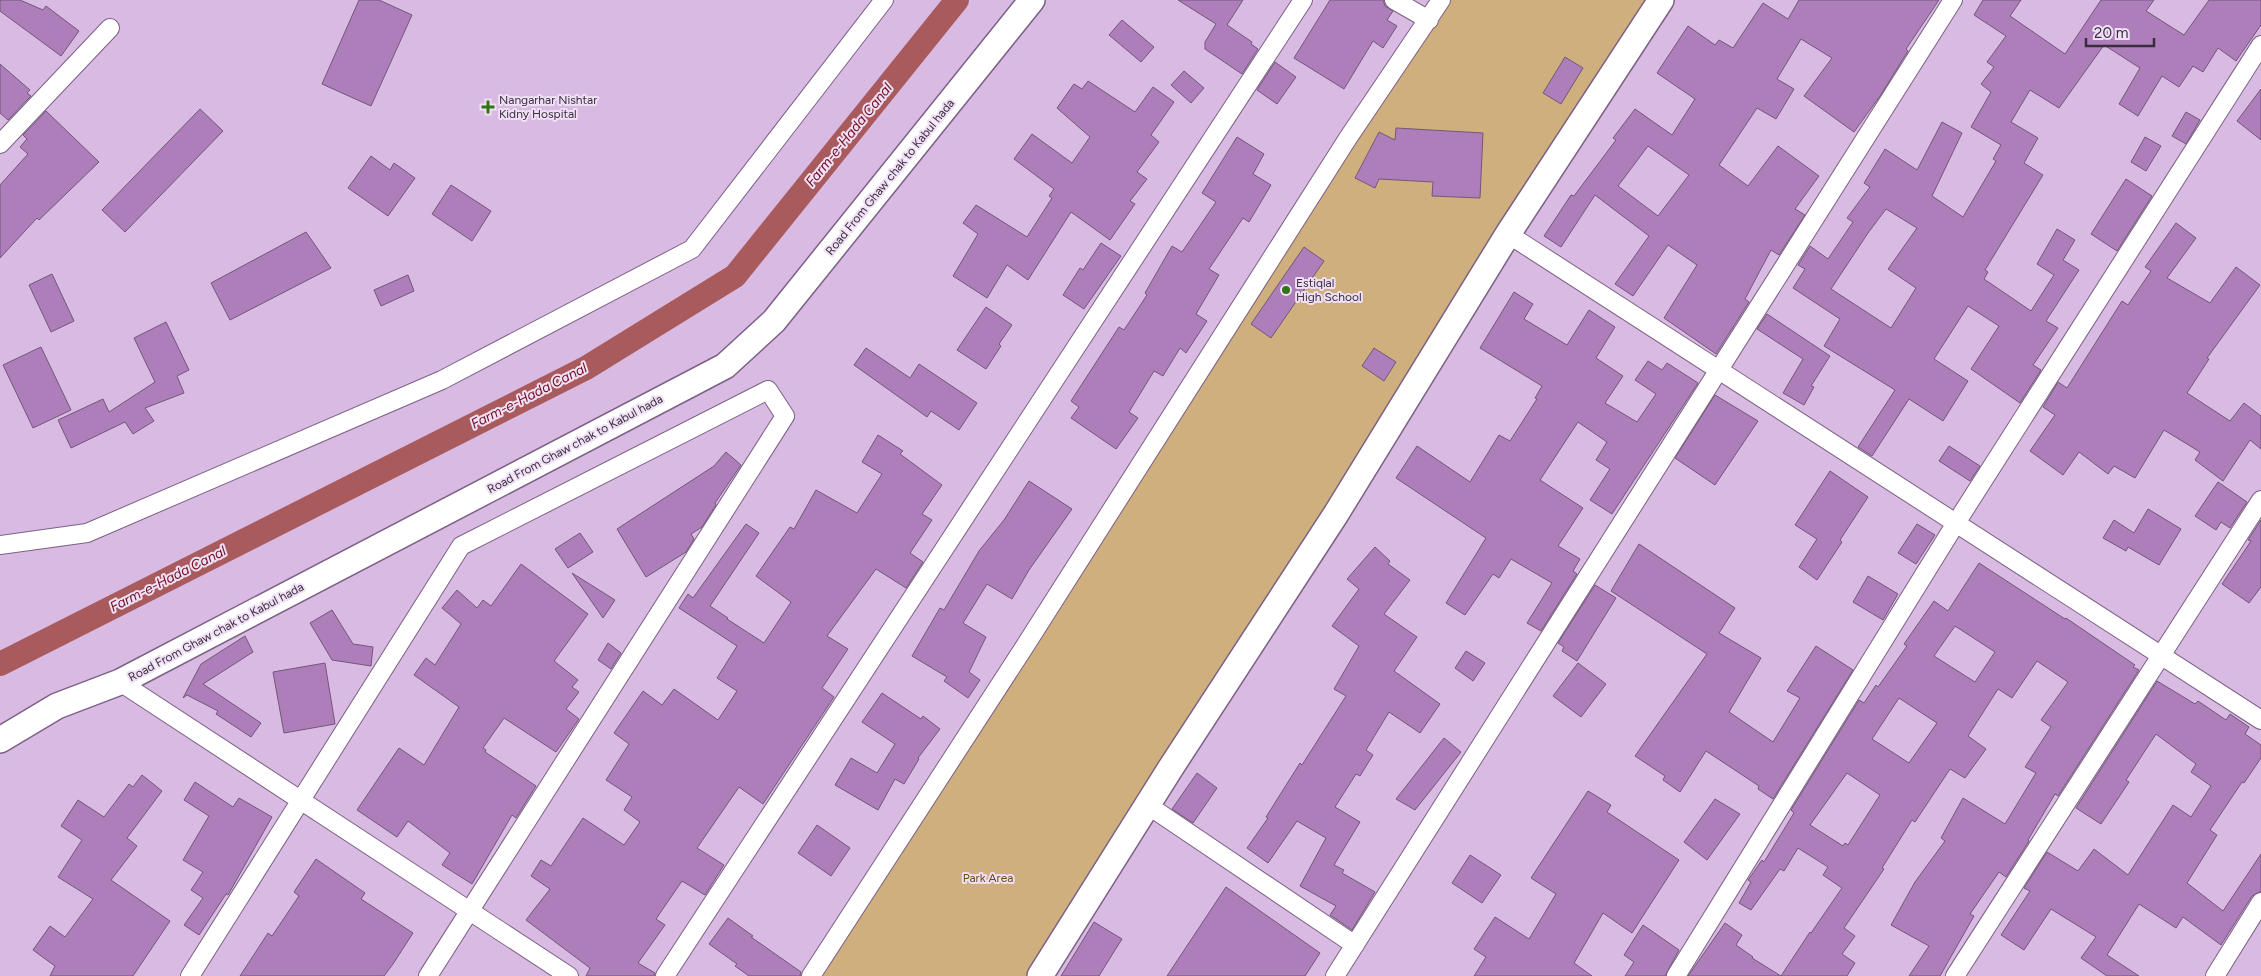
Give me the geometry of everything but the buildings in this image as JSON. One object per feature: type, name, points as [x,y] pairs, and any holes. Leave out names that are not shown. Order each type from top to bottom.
[{"type":"street","points":[[0,545],[87,533],[442,380],[692,249],[884,0]]},
{"type":"street","name":"Road From Ghaw chak to Kabul hada","points":[[0,740],[57,706],[120,682],[725,366],[774,321],[1032,0]]},
{"type":"street","points":[[665,976],[1303,0]]},
{"type":"street","points":[[1394,0],[1428,20]]},
{"type":"street","points":[[811,976],[1030,638],[1348,138],[1441,0]]},
{"type":"street","points":[[1040,976],[1170,769],[1336,514],[1508,234],[1661,0]]},
{"type":"street","points":[[1335,976],[1953,0]]},
{"type":"street","points":[[0,144],[110,28]]},
{"type":"street","points":[[1676,976],[1956,523],[2261,45]]},
{"type":"street","points":[[1508,234],[2261,720]]},
{"type":"street","points":[[190,976],[462,546],[768,390],[785,416],[428,976]]},
{"type":"street","points":[[1955,976],[2261,500]]},
{"type":"street","points":[[120,682],[569,976]]},
{"type":"street","points":[[1148,806],[1355,945]]},
{"type":"street","points":[[2215,976],[2261,902]]},
{"type":"green space","name":"Park Area","points":[[1436,0],[1661,0],[1040,976],[811,976]]},
{"type":"waterway","name":"Farm-e-Hada Canal","points":[[0,664],[586,368],[735,276],[957,0]]},
{"type":"place","name":"Nangarhar Nishtar Kidny Hospital","points":[[488,107]]},
{"type":"place","name":"Estiqlal High School","points":[[1286,290]]}]
